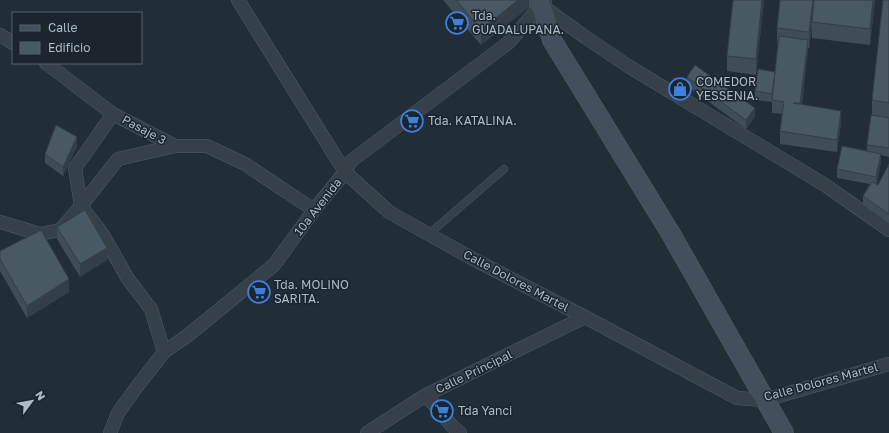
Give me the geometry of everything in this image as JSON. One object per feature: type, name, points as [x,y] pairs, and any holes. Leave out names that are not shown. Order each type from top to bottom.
[{"type":"main road","points":[[541,2],[552,40],[671,234],[784,433]]},
{"type":"street","name":"Calle Dolores Martel","points":[[238,0],[345,172],[389,212],[475,260],[737,398],[765,400],[889,364]]},
{"type":"street","name":"10a Avenida","points":[[110,433],[118,413],[164,352],[187,336],[274,266],[314,210],[345,172],[351,161],[508,43],[541,2]]},
{"type":"street","points":[[541,2],[585,37],[628,66],[825,185],[889,230]]},
{"type":"street","points":[[0,35],[12,42]]},
{"type":"street","name":"Pasaje 3","points":[[47,64],[113,114],[175,146],[207,146],[245,164],[314,210]]},
{"type":"street","points":[[113,114],[75,168],[81,206],[103,235],[128,279],[151,309],[164,352]]},
{"type":"street","points":[[0,222],[40,234],[60,230],[118,159],[175,146]]},
{"type":"street","name":"Calle Principal","points":[[367,433],[426,395],[585,317]]},
{"type":"street","points":[[426,395],[452,426],[460,433]]},
{"type":"lane","points":[[429,234],[504,169]]},
{"type":"building","points":[[456,0],[518,0],[481,30]]},
{"type":"building","points":[[733,0],[762,0],[756,59],[727,56]]},
{"type":"building","points":[[780,0],[813,0],[809,32],[777,28]]},
{"type":"building","points":[[814,0],[873,0],[870,29],[812,22]]},
{"type":"building","points":[[883,0],[889,0],[889,103],[872,100]]},
{"type":"building","points":[[779,36],[808,40],[800,103],[793,103],[841,111],[837,140],[780,131],[784,102],[772,100]]},
{"type":"building","points":[[695,65],[755,108],[746,120],[687,77]]},
{"type":"building","points":[[758,69],[775,72],[772,94],[755,91]]},
{"type":"building","points":[[871,115],[889,118],[889,148],[867,145]]},
{"type":"building","points":[[56,125],[77,137],[63,167],[45,154]]},
{"type":"building","points":[[842,146],[881,154],[876,177],[837,169]]},
{"type":"building","points":[[889,164],[889,214],[863,196],[872,182],[878,185]]},
{"type":"building","points":[[85,210],[107,248],[80,264],[57,227]]},
{"type":"building","points":[[41,230],[69,279],[27,306],[0,259],[0,251]]},
{"type":"place","name":"Tda. GUADALUPANA.","points":[[457,23]]},
{"type":"place","name":"COMEDOR YESSENIA.","points":[[680,89]]},
{"type":"place","name":"Tda. KATALINA.","points":[[412,121]]},
{"type":"place","name":"Tda. MOLINO SARITA.","points":[[259,292]]},
{"type":"place","name":"Tda Yanci","points":[[442,411]]}]
